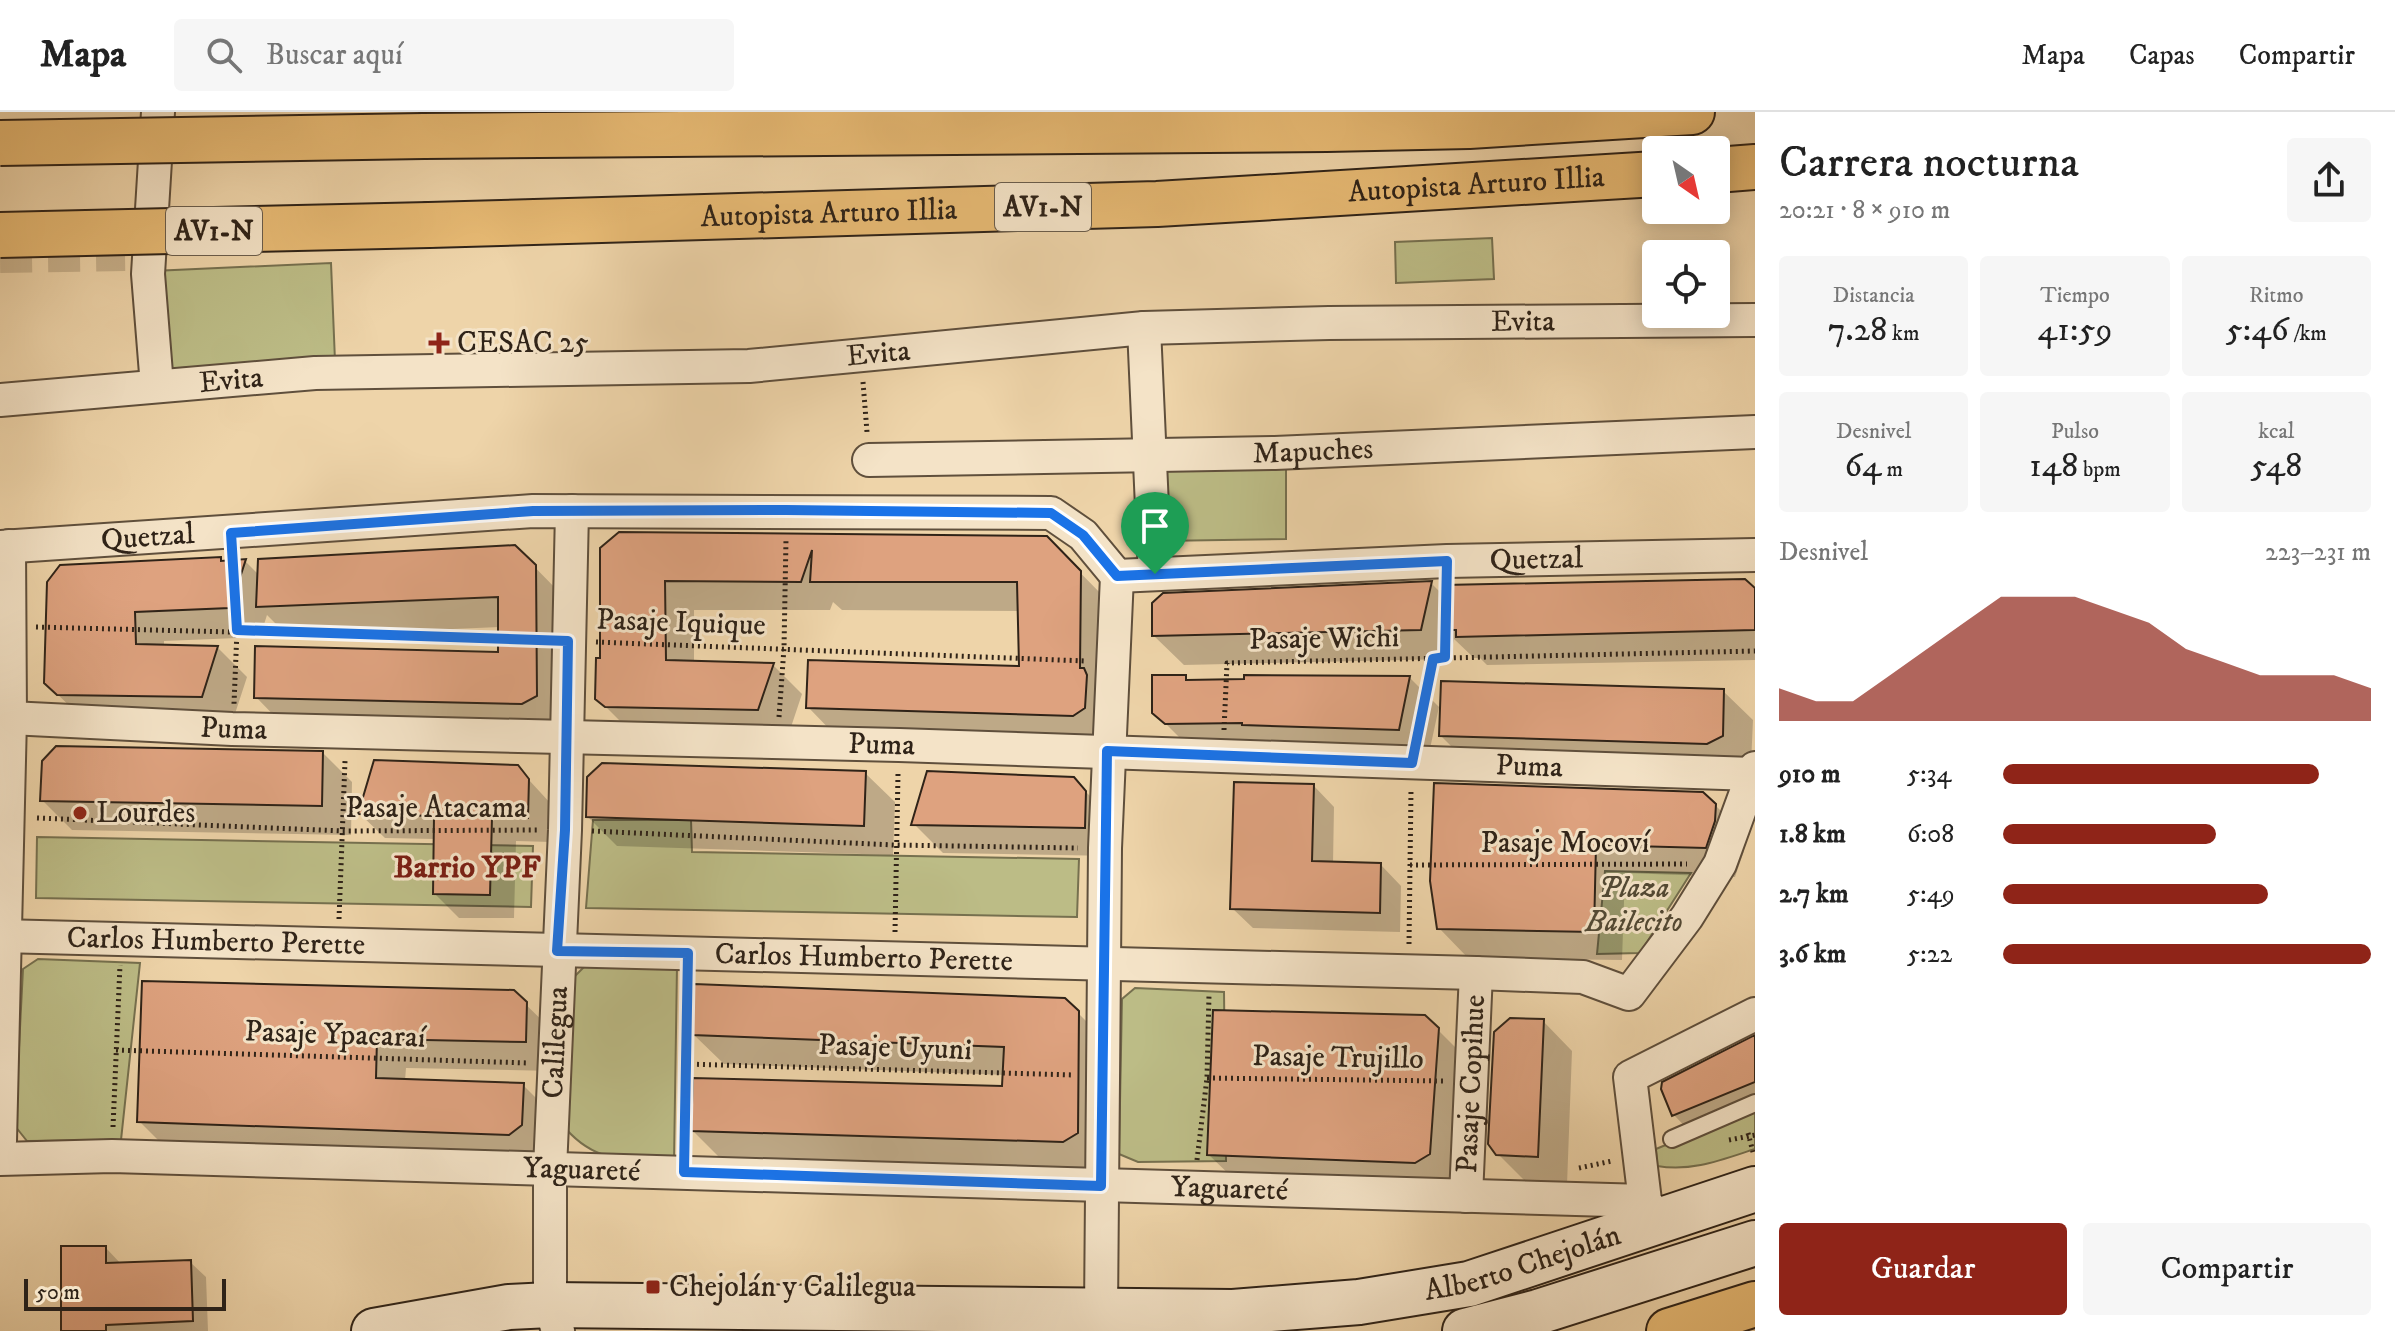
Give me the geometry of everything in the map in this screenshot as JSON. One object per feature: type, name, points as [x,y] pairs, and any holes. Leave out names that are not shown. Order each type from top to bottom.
[{"type":"highway","name":"Autopista Arturo Illia","points":[[0,143],[424,136],[1327,129],[1469,126],[1692,112]]},
{"type":"highway","points":[[1730,169],[1755,167]]},
{"type":"highway","name":"Autopista Arturo Illia","points":[[0,235],[1157,204],[1642,175]]},
{"type":"highway","points":[[1669,1331],[1755,1304]]},
{"type":"street","points":[[157,386],[148,274],[158,112]]},
{"type":"street","name":"Evita","points":[[0,400],[315,373],[749,366],[1144,328],[1755,320]]},
{"type":"street","points":[[1144,328],[1155,574]]},
{"type":"street","name":"Mapuches","points":[[869,460],[1026,460],[1148,453],[1275,453],[1755,432]]},
{"type":"street","name":"Quetzal","points":[[4,546],[572,511],[786,510],[1051,513],[1083,535],[1117,576],[1447,561],[1755,555]]},
{"type":"street","name":"Calilegua","points":[[554,1318],[550,1169],[557,951],[565,830],[572,511]]},
{"type":"street","points":[[0,1141],[2,936],[10,718],[4,546]]},
{"type":"street","points":[[1098,1321],[1107,751],[1117,576]]},
{"type":"street","name":"Puma","points":[[10,718],[232,729],[899,745],[1754,771]]},
{"type":"street","points":[[1720,864],[1754,771]]},
{"type":"street","name":"Carlos Humberto Perette","points":[[2,936],[1105,967],[1476,973],[1583,977],[1629,994],[1687,917],[1720,864]]},
{"type":"street","name":"Pasaje Copihue","points":[[1466,1196],[1476,973]]},
{"type":"street","points":[[1651,1211],[1630,1077],[1755,1014]]},
{"type":"street","name":"Yaguareté","points":[[0,1159],[112,1156],[1466,1196],[1651,1211]]},
{"type":"street","name":"Alberto Chejolán","points":[[374,1331],[509,1307],[554,1318],[1098,1321],[1409,1296],[1469,1284],[1651,1211],[1755,1189]]},
{"type":"street","points":[[1465,1331],[1538,1312],[1755,1243]]},
{"type":"lane","points":[[1672,1139],[1755,1103]]},
{"type":"path","points":[[861,356],[869,460]]},
{"type":"path","points":[[776,742],[784,648],[786,510]]},
{"type":"path","points":[[231,533],[237,630],[232,729]]},
{"type":"path","points":[[1445,657],[1447,561]]},
{"type":"path","name":"Pasaje Iquique","points":[[9,626],[237,630],[784,648],[1111,663]]},
{"type":"path","name":"Pasaje Wichi","points":[[1223,756],[1227,663],[1755,651]]},
{"type":"path","points":[[1409,953],[1412,763],[1433,659]]},
{"type":"path","points":[[339,923],[346,732]]},
{"type":"path","points":[[895,935],[894,845],[899,745]]},
{"type":"path","name":"Pasaje Atacama","points":[[8,817],[342,831],[565,830],[894,845],[1105,848]]},
{"type":"path","name":"Pasaje Mocoví","points":[[1410,865],[1720,864]]},
{"type":"path","points":[[112,1156],[121,938]]},
{"type":"path","points":[[684,1172],[688,953]]},
{"type":"path","points":[[1193,1189],[1207,1078],[1209,969]]},
{"type":"path","name":"Pasaje Ypacaraí","points":[[116,1050],[554,1064]]},
{"type":"path","name":"Pasaje Uyuni","points":[[685,1064],[1103,1076]]},
{"type":"path","name":"Pasaje Trujillo","points":[[1207,1078],[1469,1081]]},
{"type":"green space","points":[[1492,238],[1494,279],[1396,283],[1395,242]]},
{"type":"green space","points":[[331,263],[335,361],[158,369],[153,271]]},
{"type":"green space","points":[[1286,464],[1286,539],[1159,541],[1158,465]]},
{"type":"green space","points":[[593,820],[691,820],[692,852],[1079,859],[1077,917],[586,908]]},
{"type":"green space","points":[[37,837],[533,846],[531,907],[36,898]]},
{"type":"green space","name":"Plaza Bailecito","points":[[1605,871],[1691,873],[1640,953],[1597,954]]},
{"type":"green space","points":[[38,959],[140,963],[121,1140],[27,1141],[15,1126],[23,969]]},
{"type":"green space","points":[[586,965],[677,966],[674,1162],[629,1160],[603,1155],[578,1141],[566,1129],[570,981]]},
{"type":"green space","points":[[1135,988],[1224,992],[1226,1161],[1138,1162],[1119,1154],[1122,999]]},
{"type":"green space","points":[[1755,1108],[1755,1149],[1694,1166],[1657,1166],[1656,1149]]},
{"type":"building","points":[[619,532],[1047,536],[1081,571],[1080,668],[1084,668],[1087,675],[1085,708],[1073,716],[806,708],[808,660],[1019,666],[1017,582],[810,582],[812,550],[801,582],[665,581],[666,660],[774,663],[758,710],[605,707],[595,699],[596,658],[600,658],[600,548]]},
{"type":"building","points":[[515,545],[536,565],[537,696],[522,704],[254,698],[255,646],[498,652],[498,597],[256,607],[258,559]]},
{"type":"building","points":[[221,557],[221,561],[246,559],[230,608],[135,612],[136,644],[218,646],[202,697],[57,695],[44,683],[47,582],[60,565]]},
{"type":"building","points":[[1745,579],[1755,588],[1755,630],[1456,637],[1456,630],[1442,630],[1444,585]]},
{"type":"building","points":[[1432,581],[1421,630],[1152,636],[1152,603],[1163,593]]},
{"type":"building","points":[[1152,675],[1186,675],[1186,680],[1244,679],[1244,675],[1410,676],[1399,730],[1242,723],[1165,724],[1152,713]]},
{"type":"building","points":[[1441,681],[1724,689],[1723,736],[1707,744],[1439,736]]},
{"type":"building","points":[[56,746],[323,751],[322,806],[40,801],[42,761]]},
{"type":"building","points":[[374,760],[518,765],[529,779],[528,818],[492,817],[490,895],[433,894],[434,816],[358,814]]},
{"type":"building","points":[[602,763],[866,771],[864,826],[586,817],[587,777]]},
{"type":"building","points":[[927,771],[1074,777],[1086,791],[1085,828],[911,825]]},
{"type":"building","points":[[1234,782],[1314,784],[1312,861],[1381,863],[1380,913],[1230,909]]},
{"type":"building","points":[[1434,783],[1703,792],[1716,804],[1715,821],[1706,848],[1596,845],[1594,932],[1437,929],[1430,881]]},
{"type":"building","points":[[142,981],[514,990],[527,1002],[526,1042],[377,1039],[376,1078],[524,1083],[522,1125],[509,1135],[137,1122]]},
{"type":"building","points":[[694,984],[1065,998],[1079,1011],[1078,1133],[1063,1142],[691,1131],[693,1078],[1002,1086],[1004,1047],[692,1035]]},
{"type":"building","points":[[1213,1010],[1425,1015],[1439,1028],[1430,1154],[1415,1163],[1207,1155]]},
{"type":"building","points":[[1510,1018],[1544,1019],[1538,1157],[1496,1155],[1488,1144],[1494,1032]]},
{"type":"building","points":[[1755,1035],[1755,1082],[1672,1116],[1661,1089],[1662,1082]]},
{"type":"building","points":[[61,1246],[106,1246],[106,1263],[191,1260],[193,1321],[106,1325],[106,1331],[61,1331]]},
{"type":"tunnel","points":[[0,257],[125,255]]},
{"type":"place","name":"CESAC 25","points":[[439,343]]},
{"type":"place","name":"Lourdes","points":[[80,813]]},
{"type":"place","name":"Chejolán y Calilegua","points":[[653,1287]]},
{"type":"district","name":"Barrio YPF","points":[[467,868]]},
{"type":"route","points":[[533,511],[1051,513],[1083,535],[1117,576],[1155,574],[1447,561],[1445,657],[1433,659],[1412,763],[1107,751],[1101,1186],[684,1172],[688,953],[557,951],[565,830],[568,641],[237,630],[231,533],[533,511]]}]
